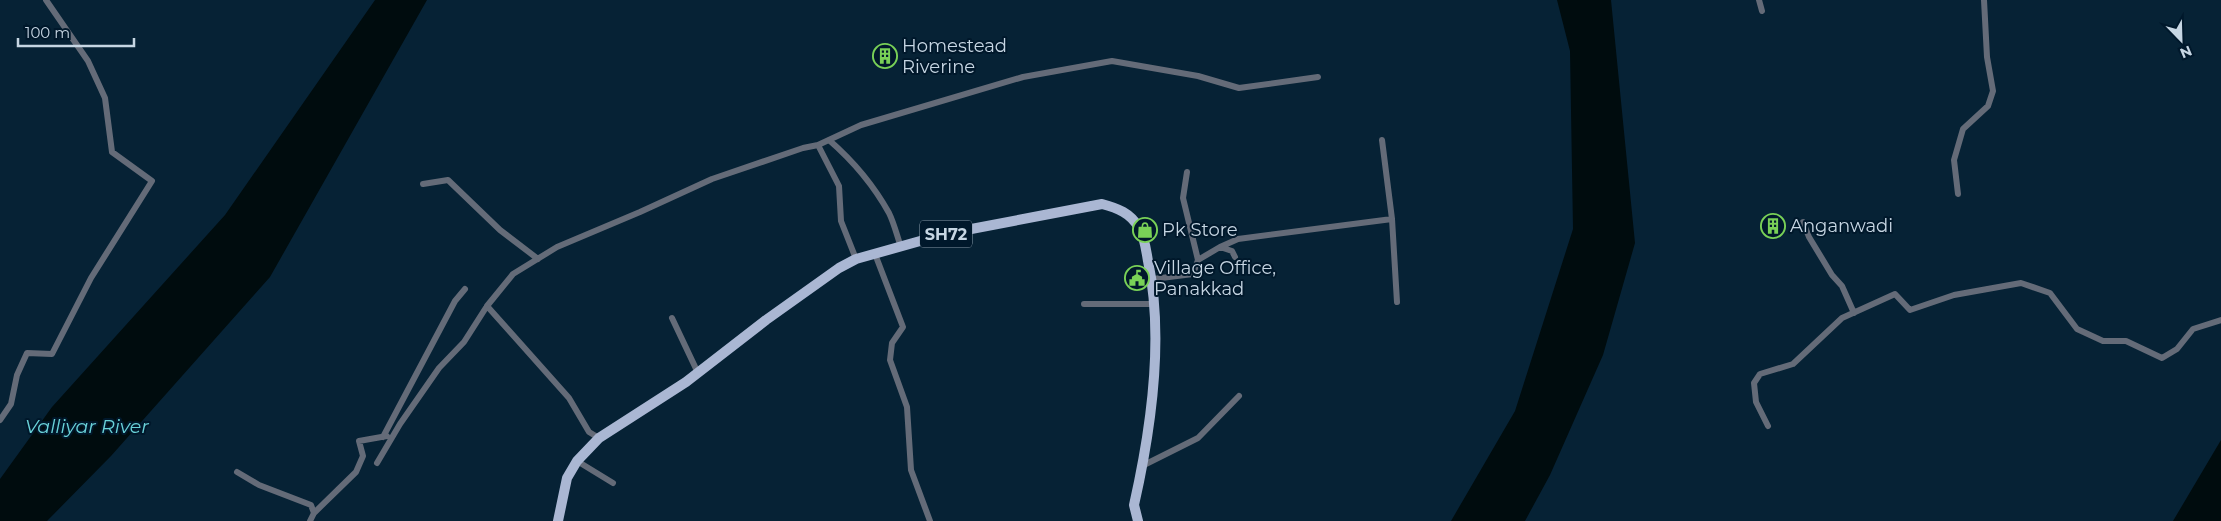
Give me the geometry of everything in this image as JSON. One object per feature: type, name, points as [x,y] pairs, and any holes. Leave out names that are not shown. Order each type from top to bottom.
[{"type":"main road","name":"SH72","points":[[558,521],[567,478],[577,461],[599,438],[698,373],[766,320],[839,268],[856,259],[945,234],[1102,204],[1120,209],[1139,227],[1153,279],[1155,355],[1152,398],[1134,505],[1138,521]]},
{"type":"street","points":[[0,420],[11,404],[17,375],[26,353],[52,354],[91,278],[152,180],[112,152],[105,98],[88,62],[46,0]]},
{"type":"street","points":[[1758,0],[1762,11]]},
{"type":"street","points":[[1958,194],[1954,160],[1964,129],[1988,106],[1993,91],[1987,57],[1984,0]]},
{"type":"street","points":[[377,463],[439,368],[464,342],[487,306],[513,274],[557,247],[712,179],[818,144],[862,125],[1023,77],[1112,61],[1198,76],[1239,88],[1318,77]]},
{"type":"street","points":[[829,140],[846,155],[872,187],[890,214],[901,247]]},
{"type":"street","points":[[1382,140],[1392,218],[1397,302]]},
{"type":"street","points":[[818,144],[839,186],[841,221],[856,259]]},
{"type":"street","points":[[1153,279],[1193,274],[1198,260],[1183,198],[1187,172]]},
{"type":"street","points":[[422,184],[448,180],[500,230],[538,259]]},
{"type":"street","points":[[1198,260],[1238,239],[1392,218]]},
{"type":"street","points":[[1803,222],[1809,237],[1832,275],[1842,286],[1854,313]]},
{"type":"street","points":[[1220,247],[1232,251],[1235,257]]},
{"type":"street","points":[[875,254],[903,327],[892,343],[890,360],[907,407],[911,470],[930,521]]},
{"type":"street","points":[[1768,426],[1756,402],[1754,383],[1760,374],[1793,364],[1842,318],[1894,294],[1910,310],[1954,295],[2020,283],[2050,294],[2077,329],[2104,340],[2126,341],[2162,358],[2176,349],[2193,329],[2221,320]]},
{"type":"street","points":[[383,437],[400,409],[455,301],[465,289]]},
{"type":"street","points":[[1084,304],[1153,304]]},
{"type":"street","points":[[487,306],[569,398],[589,432],[599,438]]},
{"type":"street","points":[[672,318],[698,373]]},
{"type":"street","points":[[1142,466],[1198,438],[1239,396]]},
{"type":"street","points":[[310,521],[314,513],[356,472],[363,456],[359,441],[394,435]]},
{"type":"street","points":[[577,461],[614,483]]},
{"type":"street","points":[[237,472],[259,485],[310,506],[314,513]]},
{"type":"water","name":"Valliyar River","points":[[375,0],[427,0],[270,277],[111,456],[47,521],[0,521],[0,479],[52,407],[225,215]]},
{"type":"water","points":[[1557,0],[1611,0],[1635,243],[1603,355],[1550,475],[1525,521],[1451,521],[1515,411],[1573,229],[1570,51]]},
{"type":"water","points":[[2221,440],[2221,521],[2173,521]]},
{"type":"place","name":"Homestead Riverine","points":[[885,56]]},
{"type":"place","name":"Anganwadi","points":[[1773,226]]},
{"type":"place","name":"Pk Store","points":[[1145,230]]},
{"type":"place","name":"Village Office, Panakkad","points":[[1137,278]]}]
